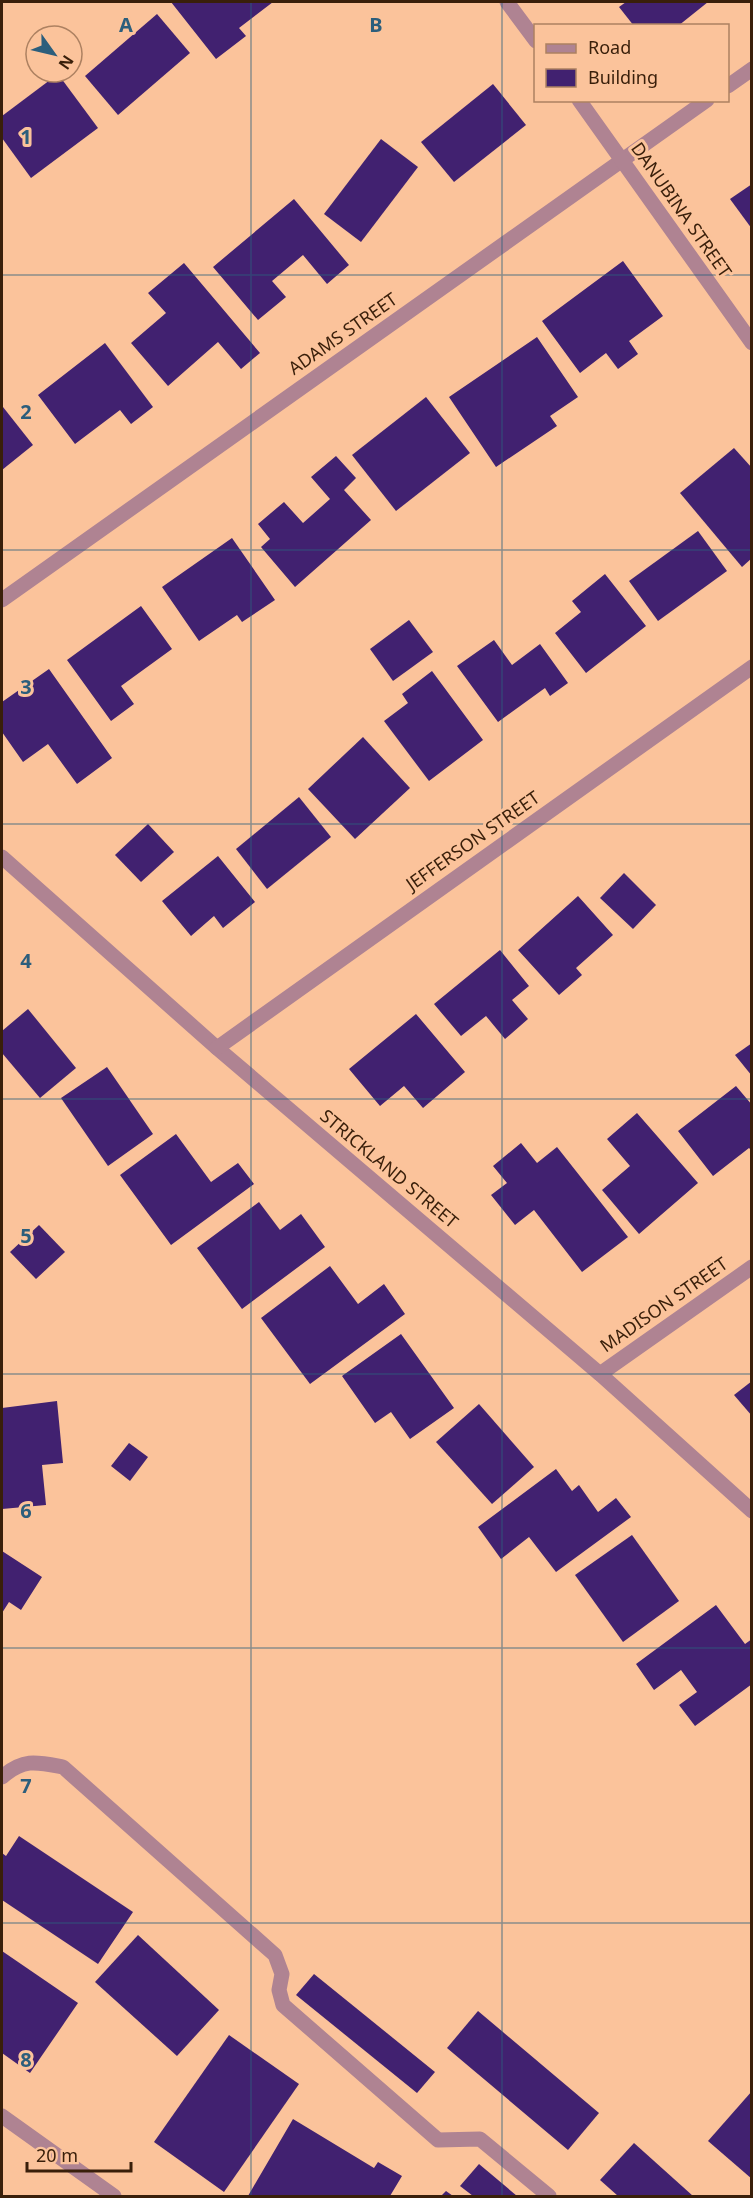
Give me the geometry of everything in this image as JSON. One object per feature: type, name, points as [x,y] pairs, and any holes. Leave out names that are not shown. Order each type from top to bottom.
[{"type":"street","points":[[507,2],[534,38]]},
{"type":"street","points":[[729,85],[752,69]]},
{"type":"street","name":"DANUBINA STREET","points":[[580,102],[752,343]]},
{"type":"street","name":"ADAMS STREET","points":[[2,600],[704,102]]},
{"type":"street","name":"JEFFERSON STREET","points":[[217,1048],[752,667]]},
{"type":"street","name":"STRICKLAND STREET","points":[[2,857],[217,1048],[600,1374],[752,1511]]},
{"type":"street","name":"MADISON STREET","points":[[600,1374],[752,1267]]},
{"type":"street","points":[[2,1777],[14,1766],[36,1762],[63,1767],[274,1955],[282,1974],[279,1990],[283,2005],[438,2140],[480,2139],[549,2196]]},
{"type":"street","points":[[2,2116],[114,2196]]},
{"type":"building","points":[[171,2],[273,2],[239,28],[246,36],[216,59]]},
{"type":"building","points":[[626,2],[708,2],[680,24],[632,24],[619,7]]},
{"type":"building","points":[[157,14],[190,53],[118,115],[85,76]]},
{"type":"building","points":[[45,84],[65,84],[98,128],[31,178],[2,138],[2,116]]},
{"type":"building","points":[[493,84],[526,125],[454,182],[421,142]]},
{"type":"building","points":[[381,139],[418,167],[361,242],[324,214]]},
{"type":"building","points":[[752,184],[752,229],[730,199]]},
{"type":"building","points":[[294,199],[349,265],[327,284],[303,255],[272,281],[286,297],[258,320],[213,267]]},
{"type":"building","points":[[623,261],[663,316],[629,341],[638,354],[618,369],[606,353],[580,373],[542,321]]},
{"type":"building","points":[[184,263],[260,353],[241,369],[218,342],[168,386],[131,343],[166,313],[148,293]]},
{"type":"building","points":[[537,337],[578,397],[550,416],[557,426],[496,467],[449,397]]},
{"type":"building","points":[[105,343],[153,407],[131,424],[120,410],[75,444],[38,395]]},
{"type":"building","points":[[426,397],[470,453],[396,511],[352,455]]},
{"type":"building","points":[[2,408],[33,445],[2,470]]},
{"type":"building","points":[[734,448],[752,468],[752,558],[742,567],[680,493]]},
{"type":"building","points":[[336,456],[356,478],[344,490],[371,520],[295,587],[261,547],[270,539],[258,524],[284,502],[303,523],[330,499],[311,477]]},
{"type":"building","points":[[698,531],[727,571],[658,621],[629,581]]},
{"type":"building","points":[[232,538],[275,600],[242,622],[237,615],[199,641],[162,587]]},
{"type":"building","points":[[605,574],[646,626],[586,673],[555,633],[581,612],[572,601]]},
{"type":"building","points":[[141,606],[172,649],[121,686],[134,704],[111,721],[67,660]]},
{"type":"building","points":[[409,620],[433,652],[393,681],[370,649]]},
{"type":"building","points":[[494,640],[512,665],[540,644],[568,683],[550,696],[545,688],[498,722],[457,666]]},
{"type":"building","points":[[49,669],[112,758],[77,784],[48,744],[23,762],[2,732],[2,702]]},
{"type":"building","points":[[432,671],[483,740],[429,781],[384,721],[408,703],[402,694]]},
{"type":"building","points":[[363,737],[410,788],[355,839],[308,789]]},
{"type":"building","points":[[299,797],[331,837],[267,889],[236,849]]},
{"type":"building","points":[[148,824],[174,852],[141,882],[115,855]]},
{"type":"building","points":[[218,856],[255,902],[223,928],[214,916],[191,936],[162,901]]},
{"type":"building","points":[[624,873],[656,905],[633,929],[600,898]]},
{"type":"building","points":[[578,896],[613,935],[576,968],[582,975],[559,995],[518,950]]},
{"type":"building","points":[[500,950],[529,986],[512,1000],[528,1019],[505,1039],[486,1016],[461,1036],[434,1004]]},
{"type":"building","points":[[28,1009],[76,1068],[40,1098],[2,1053],[2,1031]]},
{"type":"building","points":[[416,1014],[465,1072],[423,1108],[404,1086],[380,1106],[349,1069]]},
{"type":"building","points":[[752,1043],[752,1076],[735,1055]]},
{"type":"building","points":[[107,1067],[153,1134],[108,1166],[61,1098]]},
{"type":"building","points":[[736,1086],[752,1105],[752,1151],[749,1148],[713,1176],[678,1131]]},
{"type":"building","points":[[637,1113],[698,1183],[639,1234],[602,1190],[630,1166],[607,1139]]},
{"type":"building","points":[[176,1134],[211,1182],[238,1163],[254,1184],[171,1245],[120,1175]]},
{"type":"building","points":[[521,1143],[537,1163],[557,1147],[628,1237],[582,1272],[534,1210],[515,1225],[491,1195],[507,1183],[493,1166]]},
{"type":"building","points":[[259,1202],[280,1230],[301,1214],[325,1247],[242,1309],[197,1248]]},
{"type":"building","points":[[39,1225],[65,1252],[36,1279],[10,1252]]},
{"type":"building","points":[[330,1266],[358,1304],[384,1284],[405,1314],[310,1384],[261,1318]]},
{"type":"building","points":[[401,1334],[454,1408],[410,1439],[391,1412],[375,1423],[342,1376]]},
{"type":"building","points":[[752,1381],[752,1416],[734,1395]]},
{"type":"building","points":[[57,1401],[63,1463],[42,1465],[46,1505],[2,1509],[2,1408]]},
{"type":"building","points":[[479,1404],[534,1467],[492,1504],[436,1442]]},
{"type":"building","points":[[129,1443],[148,1457],[130,1481],[111,1466]]},
{"type":"building","points":[[556,1469],[572,1491],[579,1485],[598,1512],[616,1498],[631,1517],[556,1572],[529,1537],[501,1559],[478,1527]]},
{"type":"building","points":[[632,1535],[679,1601],[623,1642],[575,1575]]},
{"type":"building","points":[[2,1551],[42,1577],[21,1610],[9,1602],[2,1613]]},
{"type":"building","points":[[716,1605],[745,1644],[752,1639],[752,1684],[695,1726],[679,1705],[697,1692],[681,1670],[654,1690],[636,1664]]},
{"type":"building","points":[[19,1836],[133,1912],[98,1964],[2,1900],[2,1853],[6,1856]]},
{"type":"building","points":[[138,1935],[219,2010],[177,2056],[95,1982]]},
{"type":"building","points":[[2,1951],[78,2003],[30,2073],[2,2053]]},
{"type":"building","points":[[314,1974],[435,2072],[417,2093],[296,1995]]},
{"type":"building","points":[[478,2011],[599,2113],[568,2150],[447,2048]]},
{"type":"building","points":[[229,2035],[299,2084],[224,2192],[154,2142]]},
{"type":"building","points":[[752,2091],[752,2179],[708,2141]]},
{"type":"building","points":[[293,2119],[374,2168],[378,2162],[402,2176],[390,2196],[248,2196]]},
{"type":"building","points":[[634,2143],[693,2196],[618,2196],[600,2180]]},
{"type":"building","points":[[479,2164],[517,2196],[473,2196],[460,2186]]},
{"type":"building","points":[[446,2191],[453,2196],[441,2196]]}]
